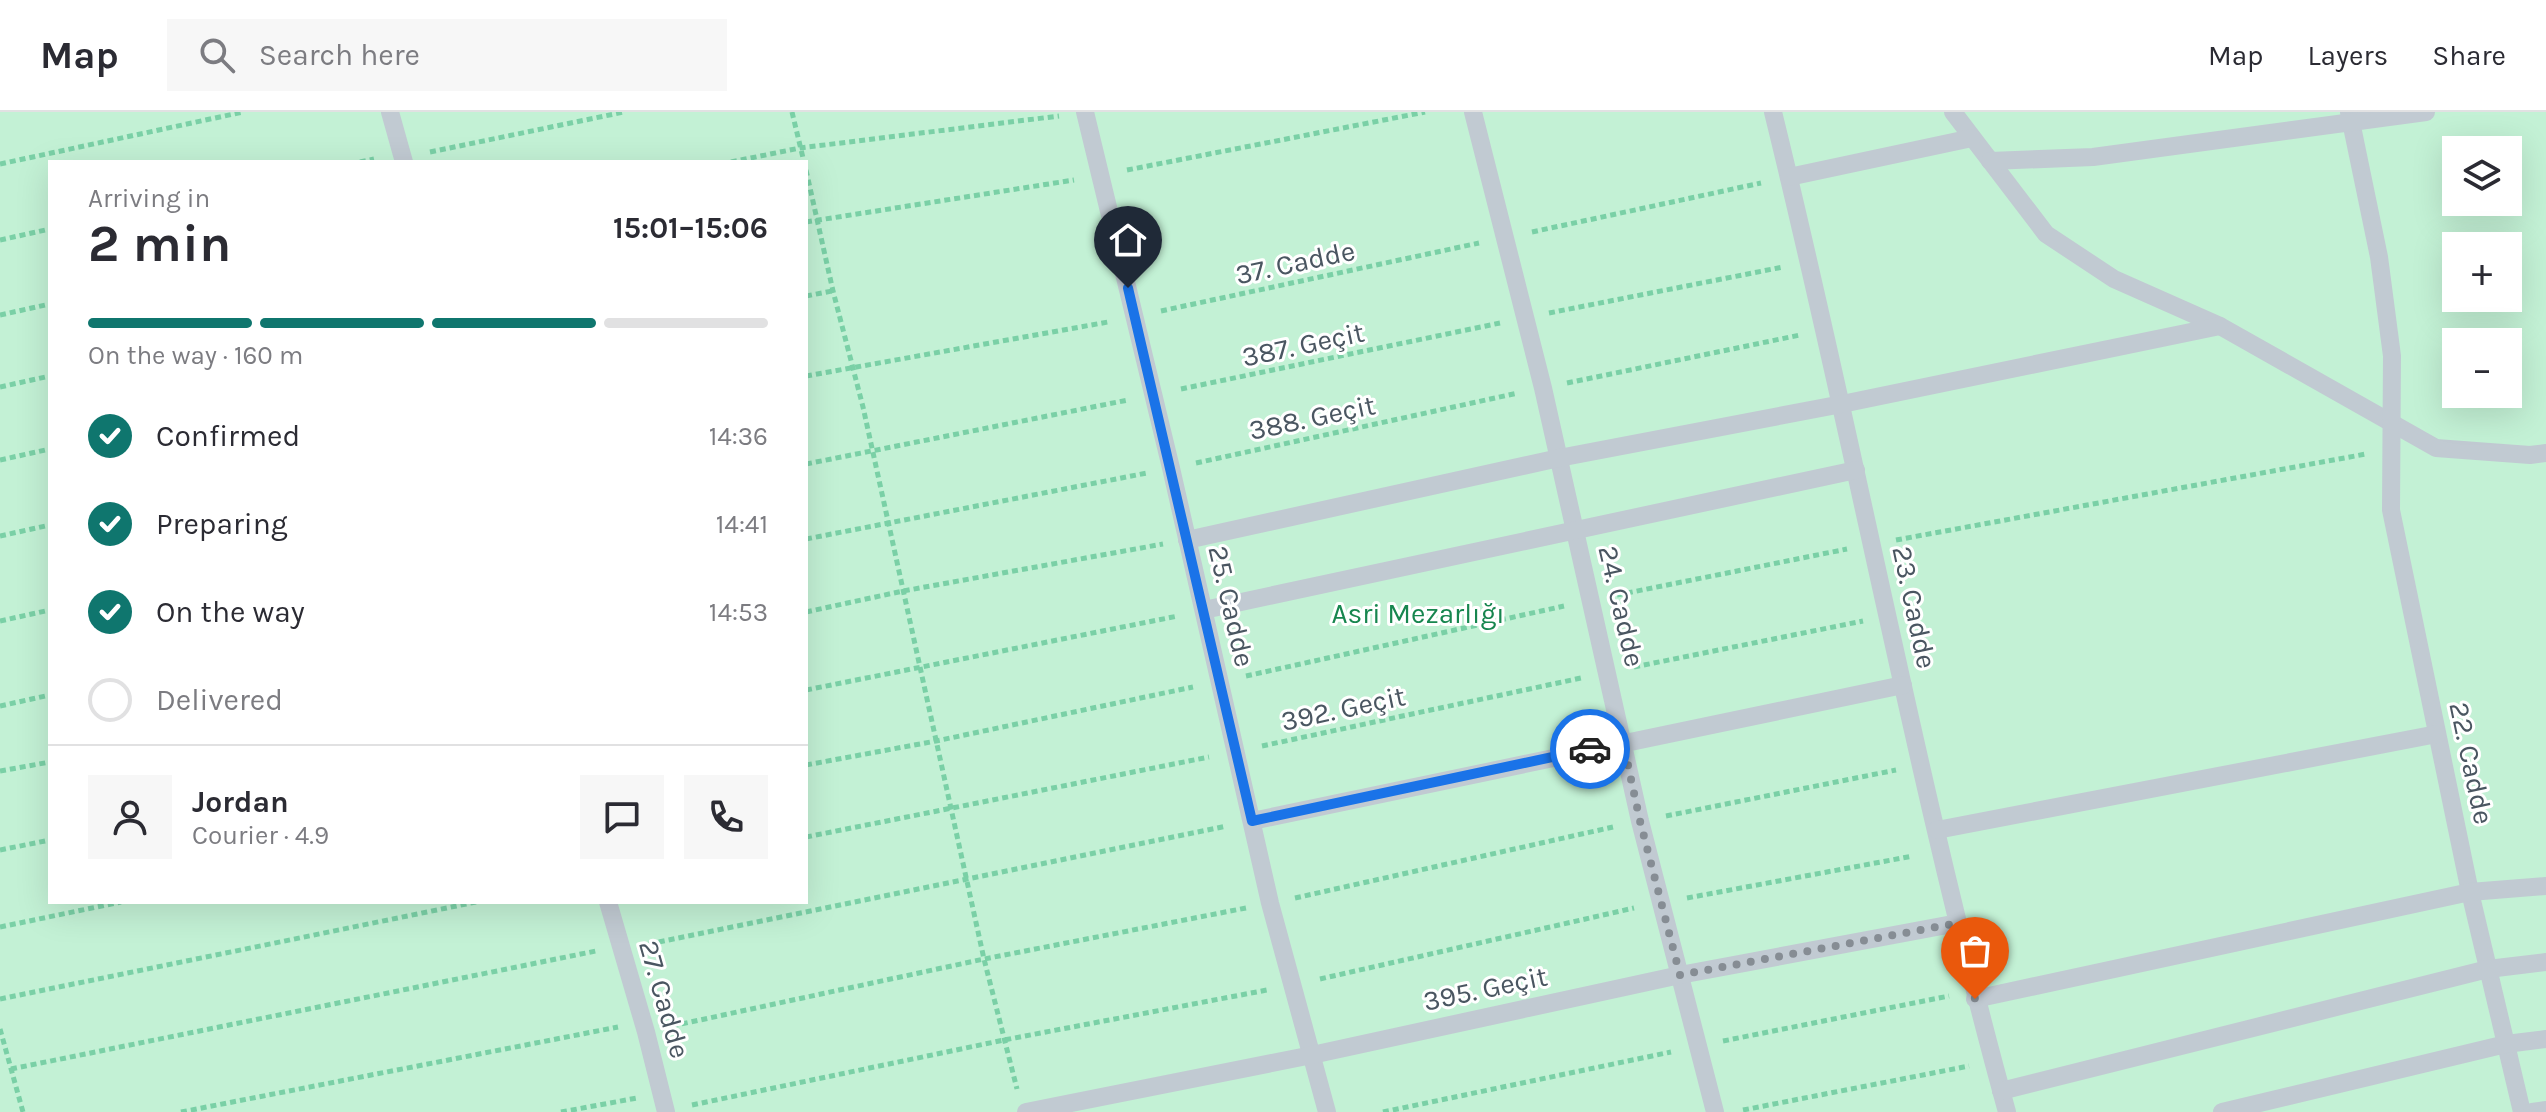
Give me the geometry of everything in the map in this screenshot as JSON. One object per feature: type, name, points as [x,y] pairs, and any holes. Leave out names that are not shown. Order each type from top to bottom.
[{"type":"lane","points":[[390,112],[404,160]]},
{"type":"lane","name":"25. Cadde","points":[[1085,112],[1154,395],[1270,903],[1327,1112]]},
{"type":"lane","name":"24. Cadde","points":[[1473,112],[1543,388],[1640,821],[1715,1112]]},
{"type":"lane","name":"23. Cadde","points":[[1773,112],[1842,404],[1975,999],[2007,1112]]},
{"type":"lane","points":[[1953,112],[2046,234],[2114,279],[2220,326],[2436,448],[2530,455],[2546,453]]},
{"type":"lane","points":[[1990,161],[2093,157],[2350,117],[2426,112]]},
{"type":"lane","name":"22. Cadde","points":[[2350,117],[2379,257],[2392,356],[2391,510],[2470,892],[2522,1112]]},
{"type":"lane","points":[[1789,177],[1972,138]]},
{"type":"lane","points":[[1187,540],[1559,458],[1842,404],[2220,326]]},
{"type":"lane","points":[[1204,610],[1856,470]]},
{"type":"lane","points":[[1252,821],[1903,685]]},
{"type":"lane","points":[[1937,830],[2437,734]]},
{"type":"lane","points":[[1975,999],[2470,892],[2546,886]]},
{"type":"lane","name":"27. Cadde","points":[[609,904],[664,1103]]},
{"type":"lane","name":"395. Geçit","points":[[1026,1112],[1312,1055],[1680,975],[1958,923]]},
{"type":"lane","points":[[2001,1091],[2488,969],[2546,962]]},
{"type":"lane","points":[[2222,1112],[2506,1044],[2546,1039]]},
{"type":"lane","points":[[2532,1112],[2546,1110]]},
{"type":"path","points":[[0,164],[243,112]]},
{"type":"path","points":[[404,160],[624,112]]},
{"type":"path","points":[[792,112],[803,160]]},
{"type":"path","points":[[741,160],[800,148],[1085,112]]},
{"type":"path","name":"37. Cadde","points":[[808,376],[1135,317],[1789,177]]},
{"type":"path","points":[[808,179],[873,449],[966,878],[1018,1093]]},
{"type":"path","points":[[0,240],[48,229]]},
{"type":"path","name":"387. Geçit","points":[[808,464],[1807,262]]},
{"type":"path","points":[[808,296],[833,291]]},
{"type":"path","points":[[0,315],[48,304]]},
{"type":"path","name":"388. Geçit","points":[[808,539],[1171,468],[1825,330]]},
{"type":"path","points":[[0,387],[48,376]]},
{"type":"path","points":[[0,460],[48,449]]},
{"type":"path","points":[[0,536],[48,525]]},
{"type":"path","points":[[808,612],[903,591],[1187,540]]},
{"type":"path","points":[[0,621],[48,610]]},
{"type":"path","points":[[808,690],[1204,610]]},
{"type":"path","name":"392. Geçit","points":[[808,837],[1236,752],[1888,616]]},
{"type":"path","points":[[0,706],[48,695]]},
{"type":"path","points":[[0,771],[48,762]]},
{"type":"path","points":[[11,1069],[1252,821]]},
{"type":"path","points":[[0,850],[48,840]]},
{"type":"path","points":[[0,927],[111,904]]},
{"type":"path","points":[[0,999],[466,904]]},
{"type":"path","points":[[181,1112],[643,1023]]},
{"type":"path","points":[[0,1029],[23,1112]]},
{"type":"path","points":[[1730,1112],[1993,1062]]},
{"type":"path","points":[[561,1112],[664,1103]]},
{"type":"green space","name":"Asri Mezarlığı","points":[[0,112],[2546,112],[2546,1112],[0,1112]]},
{"type":"way so far","points":[[1590,749],[1623,742],[1680,975],[1958,923],[1975,999]]},
{"type":"route","points":[[1128,288],[1252,821],[1590,749]]}]
